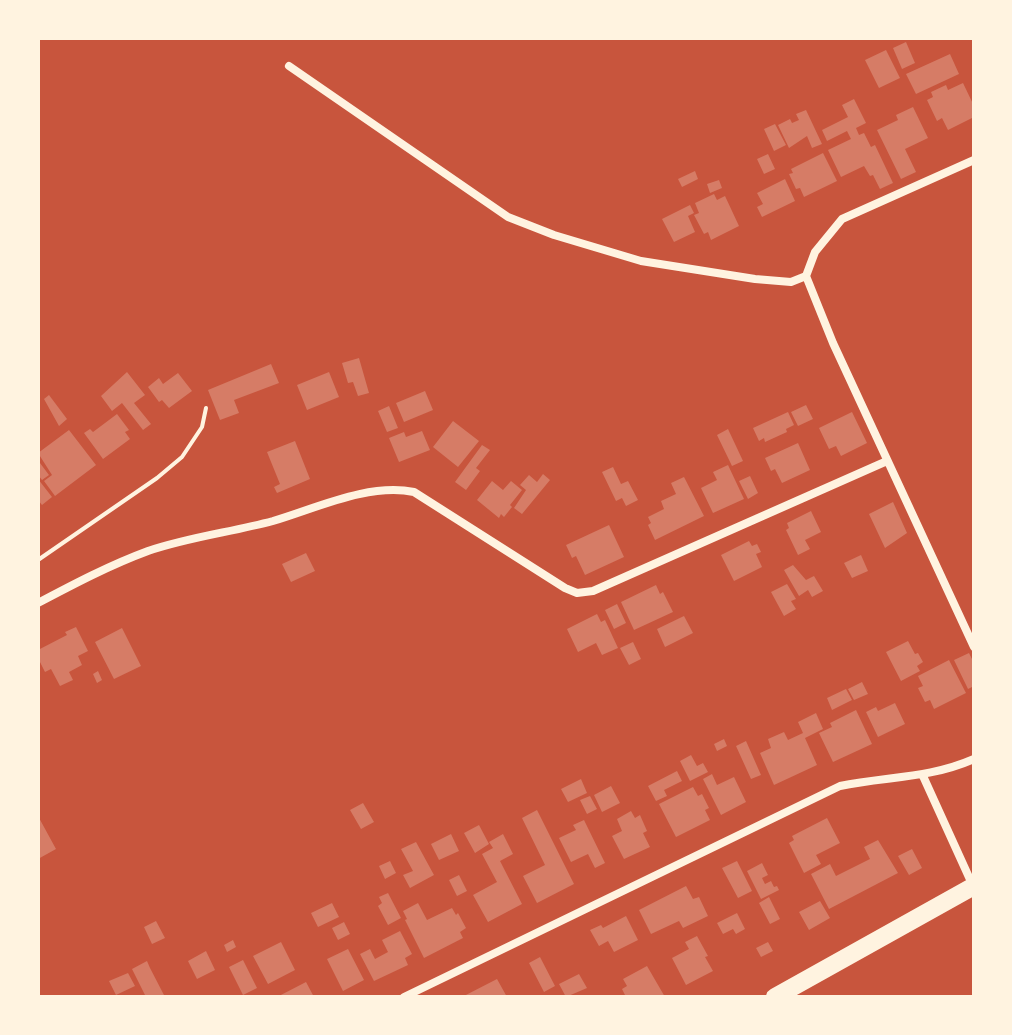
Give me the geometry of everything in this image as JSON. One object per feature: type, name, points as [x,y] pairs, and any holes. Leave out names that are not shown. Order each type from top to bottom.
[{"type":"main road","points":[[775,997],[974,886]]},
{"type":"street","points":[[289,66],[508,217],[554,235],[641,261],[755,279],[791,282],[806,276]]},
{"type":"street","points":[[974,160],[842,219],[815,252],[806,276],[887,461],[974,647]]},
{"type":"street","points":[[38,603],[110,566],[152,550],[273,520],[335,500],[397,489],[414,492],[565,588],[577,593],[593,591],[887,461]]},
{"type":"street","points":[[404,997],[840,786],[873,779],[923,776],[974,759]]},
{"type":"street","points":[[923,776],[974,886]]},
{"type":"path","points":[[38,560],[157,478],[182,457],[202,427],[206,408]]},
{"type":"building","points":[[906,42],[915,63],[902,69],[893,48]]},
{"type":"building","points":[[886,50],[900,78],[879,88],[865,60]]},
{"type":"building","points":[[950,54],[959,74],[916,94],[906,74]]},
{"type":"building","points":[[963,83],[974,106],[974,117],[948,130],[942,118],[937,121],[927,100],[933,97],[931,92],[946,85],[948,90]]},
{"type":"building","points":[[854,99],[866,123],[856,128],[859,135],[864,133],[871,147],[875,145],[893,183],[880,189],[864,166],[841,177],[828,150],[851,139],[847,131],[827,141],[822,130],[848,117],[842,105]]},
{"type":"building","points":[[913,107],[928,138],[905,149],[916,172],[901,179],[877,130],[898,120],[896,115]]},
{"type":"building","points":[[806,110],[822,144],[812,148],[807,136],[789,148],[778,125],[790,119],[792,123],[799,120],[796,114]]},
{"type":"building","points":[[775,124],[786,145],[774,151],[764,129]]},
{"type":"building","points":[[823,153],[837,181],[804,197],[789,174],[793,173],[791,169]]},
{"type":"building","points":[[768,154],[775,169],[764,174],[757,159]]},
{"type":"building","points":[[695,171],[698,179],[682,187],[678,179]]},
{"type":"building","points":[[785,179],[795,201],[762,217],[757,207],[763,204],[757,193]]},
{"type":"building","points":[[719,180],[722,188],[710,193],[707,184]]},
{"type":"building","points":[[714,194],[717,200],[725,196],[739,226],[711,240],[708,232],[704,234],[694,215],[699,213],[695,203]]},
{"type":"building","points":[[690,205],[694,213],[688,216],[695,232],[674,242],[662,219]]},
{"type":"building","points":[[359,358],[369,393],[358,396],[353,382],[348,383],[342,363]]},
{"type":"building","points":[[271,364],[279,383],[234,400],[239,413],[220,420],[208,390]]},
{"type":"building","points":[[127,372],[145,395],[134,403],[151,424],[143,430],[122,403],[112,411],[101,396]]},
{"type":"building","points":[[329,372],[339,397],[307,410],[297,385]]},
{"type":"building","points":[[178,373],[192,391],[169,408],[162,400],[159,402],[148,387],[159,378],[163,384]]},
{"type":"building","points":[[425,391],[433,410],[404,422],[396,403]]},
{"type":"building","points":[[49,395],[67,419],[59,426],[44,399]]},
{"type":"building","points":[[806,405],[813,419],[798,426],[791,412]]},
{"type":"building","points":[[389,406],[398,428],[387,432],[378,411]]},
{"type":"building","points":[[788,412],[794,425],[786,429],[787,432],[765,442],[764,438],[759,441],[753,428]]},
{"type":"building","points":[[852,412],[867,443],[841,456],[836,446],[829,449],[819,428]]},
{"type":"building","points":[[117,414],[129,430],[125,432],[130,439],[103,459],[84,433],[90,429],[93,432]]},
{"type":"building","points":[[453,421],[479,441],[458,467],[433,447]]},
{"type":"building","points":[[728,429],[743,461],[732,466],[717,435]]},
{"type":"building","points":[[69,430],[96,465],[55,496],[44,481],[52,475],[38,453]]},
{"type":"building","points":[[422,431],[430,450],[399,462],[389,438],[404,432],[406,437]]},
{"type":"building","points":[[295,441],[310,479],[277,493],[274,487],[280,484],[267,452]]},
{"type":"building","points":[[798,443],[810,470],[782,483],[765,458]]},
{"type":"building","points":[[482,445],[490,450],[476,468],[480,471],[466,490],[455,482]]},
{"type":"building","points":[[40,463],[49,475],[42,480],[38,475]]},
{"type":"building","points":[[728,465],[744,499],[713,513],[701,488],[717,480],[713,472]]},
{"type":"building","points":[[613,467],[621,484],[628,481],[638,500],[626,506],[622,498],[616,501],[602,472]]},
{"type":"building","points":[[543,474],[550,480],[522,514],[514,508],[526,490],[520,485],[529,475],[537,482]]},
{"type":"building","points":[[750,476],[758,493],[748,499],[739,481]]},
{"type":"building","points":[[684,477],[704,516],[655,540],[648,517],[664,509],[661,501],[676,494],[671,483]]},
{"type":"building","points":[[38,479],[52,497],[42,505],[38,500]]},
{"type":"building","points":[[492,481],[503,490],[511,481],[522,490],[504,517],[501,514],[499,518],[477,500]]},
{"type":"building","points":[[893,502],[907,533],[885,548],[869,514]]},
{"type":"building","points":[[811,511],[821,532],[805,540],[810,549],[798,555],[786,530],[789,528],[787,523]]},
{"type":"building","points":[[609,525],[624,557],[585,575],[576,556],[572,558],[566,545]]},
{"type":"building","points":[[749,541],[752,546],[757,544],[761,552],[756,554],[762,567],[734,581],[721,555]]},
{"type":"building","points":[[306,553],[315,571],[291,582],[282,564]]},
{"type":"building","points":[[861,555],[868,571],[852,578],[844,563]]},
{"type":"building","points":[[793,565],[806,580],[814,576],[823,591],[812,597],[808,590],[799,596],[784,570]]},
{"type":"building","points":[[787,584],[796,599],[791,601],[796,609],[784,616],[771,592]]},
{"type":"building","points":[[656,585],[673,612],[634,630],[621,602]]},
{"type":"building","points":[[617,604],[626,623],[614,629],[605,610]]},
{"type":"building","points":[[597,614],[601,622],[605,620],[618,648],[602,655],[596,643],[578,652],[567,629]]},
{"type":"building","points":[[684,616],[693,633],[665,647],[657,629]]},
{"type":"building","points":[[76,627],[88,651],[78,656],[82,665],[69,672],[73,680],[60,686],[51,669],[45,672],[38,658],[38,650]]},
{"type":"building","points":[[122,628],[141,666],[114,679],[95,642]]},
{"type":"building","points":[[908,641],[923,662],[917,666],[920,671],[901,681],[886,652]]},
{"type":"building","points":[[633,642],[641,659],[629,665],[620,648]]},
{"type":"building","points":[[969,653],[974,663],[974,686],[968,689],[954,660]]},
{"type":"building","points":[[949,660],[966,693],[934,709],[930,700],[925,702],[918,688],[923,686],[918,676]]},
{"type":"building","points":[[98,671],[102,680],[97,683],[93,674]]},
{"type":"building","points":[[862,682],[868,694],[854,700],[848,689]]},
{"type":"building","points":[[846,689],[852,700],[832,710],[827,698]]},
{"type":"building","points":[[895,703],[905,724],[878,737],[866,712],[876,707],[878,711]]},
{"type":"building","points":[[856,710],[872,744],[833,762],[819,733],[832,727],[830,723]]},
{"type":"building","points":[[816,713],[823,729],[805,738],[817,765],[774,785],[760,753],[771,748],[768,739],[784,732],[788,740],[803,733],[798,722]]},
{"type":"building","points":[[724,739],[727,746],[717,751],[714,744]]},
{"type":"building","points":[[746,741],[761,775],[751,779],[736,746]]},
{"type":"building","points":[[691,755],[697,766],[703,763],[708,772],[690,781],[680,761]]},
{"type":"building","points":[[677,771],[682,781],[664,790],[667,796],[656,801],[648,786]]},
{"type":"building","points":[[712,774],[717,785],[734,777],[746,802],[721,815],[703,779]]},
{"type":"building","points":[[581,779],[587,793],[568,802],[561,789]]},
{"type":"building","points":[[611,786],[620,803],[602,812],[594,795]]},
{"type":"building","points":[[693,787],[698,796],[702,794],[709,808],[705,810],[710,820],[676,837],[659,804]]},
{"type":"building","points":[[590,796],[597,809],[587,814],[580,800]]},
{"type":"building","points":[[363,803],[374,822],[361,829],[350,810]]},
{"type":"building","points":[[537,810],[574,884],[537,903],[523,876],[545,865],[522,818]]},
{"type":"building","points":[[631,811],[635,818],[640,815],[647,831],[643,833],[650,847],[624,859],[612,836],[622,831],[617,819]]},
{"type":"building","points":[[38,816],[56,849],[38,859]]},
{"type":"building","points":[[827,818],[840,843],[816,855],[821,864],[804,873],[789,843],[794,840],[792,836]]},
{"type":"building","points":[[584,820],[605,863],[595,868],[588,854],[571,862],[559,838],[576,830],[573,825]]},
{"type":"building","points":[[479,825],[489,844],[475,853],[464,833]]},
{"type":"building","points":[[451,834],[459,851],[439,860],[431,844]]},
{"type":"building","points":[[503,834],[513,854],[500,861],[522,904],[488,922],[473,895],[497,882],[482,854],[493,848],[489,842]]},
{"type":"building","points":[[878,840],[898,873],[829,909],[811,874],[830,864],[836,876],[870,859],[864,847]]},
{"type":"building","points":[[416,842],[434,875],[410,888],[403,875],[413,871],[401,849]]},
{"type":"building","points":[[912,849],[922,868],[909,875],[898,856]]},
{"type":"building","points":[[390,861],[396,873],[385,879],[379,866]]},
{"type":"building","points":[[737,861],[752,891],[738,898],[722,868]]},
{"type":"building","points":[[762,863],[768,875],[762,878],[765,884],[771,881],[779,890],[761,899],[747,871]]},
{"type":"building","points":[[459,875],[467,891],[457,896],[449,880]]},
{"type":"building","points":[[686,886],[693,899],[699,897],[708,916],[683,928],[679,921],[651,934],[639,910]]},
{"type":"building","points":[[388,893],[401,918],[388,925],[378,906],[382,903],[379,897]]},
{"type":"building","points":[[769,897],[780,919],[770,924],[759,903]]},
{"type":"building","points":[[820,901],[830,918],[809,930],[799,912]]},
{"type":"building","points":[[332,903],[339,917],[318,927],[311,913]]},
{"type":"building","points":[[418,903],[427,920],[452,908],[466,928],[460,932],[463,938],[424,958],[403,911]]},
{"type":"building","points":[[737,913],[745,929],[736,934],[733,929],[723,934],[717,923]]},
{"type":"building","points":[[626,916],[638,940],[614,952],[608,941],[599,946],[590,930],[601,925],[603,928]]},
{"type":"building","points":[[156,921],[165,938],[152,944],[144,927]]},
{"type":"building","points":[[344,922],[350,934],[338,940],[332,928]]},
{"type":"building","points":[[400,931],[412,954],[405,958],[408,965],[374,981],[360,954],[370,949],[375,959],[388,952],[382,940]]},
{"type":"building","points":[[697,936],[713,971],[686,985],[672,958],[689,949],[685,942]]},
{"type":"building","points":[[233,940],[236,947],[227,952],[224,945]]},
{"type":"building","points":[[281,942],[295,970],[268,984],[253,956]]},
{"type":"building","points":[[768,942],[773,951],[761,957],[756,948]]},
{"type":"building","points":[[348,949],[364,980],[343,991],[327,959]]},
{"type":"building","points":[[206,951],[215,970],[197,979],[188,961]]},
{"type":"building","points":[[540,957],[555,986],[544,992],[529,963]]},
{"type":"building","points":[[243,960],[257,988],[243,995],[229,967]]},
{"type":"building","points":[[147,961],[165,997],[146,997],[132,969]]},
{"type":"building","points":[[647,966],[665,997],[626,997],[622,989],[627,986],[623,979]]},
{"type":"building","points":[[128,973],[135,986],[116,995],[109,981]]},
{"type":"building","points":[[579,974],[587,988],[566,997],[559,984]]},
{"type":"building","points":[[497,979],[507,997],[462,997]]},
{"type":"building","points":[[306,982],[314,997],[277,997]]}]
